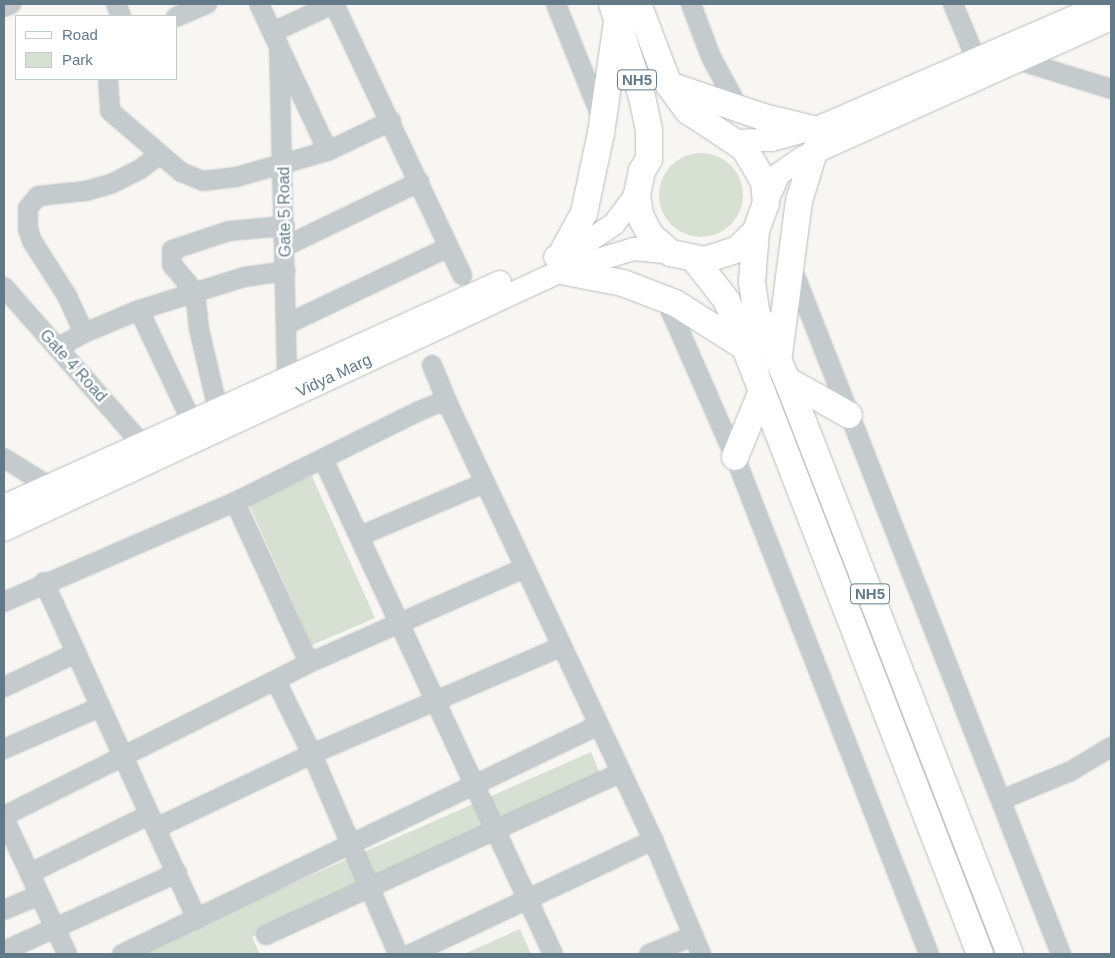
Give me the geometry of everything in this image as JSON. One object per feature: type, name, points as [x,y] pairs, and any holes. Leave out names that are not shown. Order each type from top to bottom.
[{"type":"highway","points":[[623,8],[603,122],[584,213],[561,263],[623,282],[666,300],[745,346]]},
{"type":"highway","name":"NH5","points":[[623,8],[669,85],[688,111],[751,155],[764,181],[766,204],[756,230],[752,282],[756,311],[782,371],[1010,954]]},
{"type":"highway","name":"NH5","points":[[623,8],[649,130],[649,159],[642,171],[637,194],[640,215],[650,234],[683,256],[727,301],[980,954]]},
{"type":"highway","points":[[669,85],[738,108],[814,140],[799,201],[791,265],[782,371],[848,415]]},
{"type":"highway","name":"NH5","points":[[683,256],[705,260],[738,249],[756,230]]},
{"type":"highway","points":[[735,457],[762,391]]},
{"type":"main road","points":[[766,204],[779,174],[814,140],[977,60],[1017,53],[1103,4]]},
{"type":"main road","points":[[726,137],[814,140],[1017,53],[1111,19]]},
{"type":"main road","name":"Vidya Marg","points":[[4,530],[561,263],[614,224],[637,194]]},
{"type":"main road","name":"Vidya Marg","points":[[4,506],[47,485],[143,445],[287,378],[561,263],[634,249],[683,256]]},
{"type":"street","points":[[4,7],[10,4]]},
{"type":"street","points":[[178,16],[207,4]]},
{"type":"street","points":[[260,4],[328,151]]},
{"type":"street","points":[[276,39],[333,4],[391,121],[462,276]]},
{"type":"street","points":[[556,4],[603,122]]},
{"type":"street","points":[[691,4],[710,57],[738,108]]},
{"type":"street","points":[[953,4],[977,60]]},
{"type":"street","name":"Gate 5 Road","points":[[276,39],[284,164],[287,378]]},
{"type":"street","points":[[1017,53],[1111,89]]},
{"type":"street","points":[[108,80],[110,111],[181,172],[203,181],[236,177],[328,151],[391,121]]},
{"type":"street","points":[[84,333],[67,296],[32,241],[28,229],[28,208],[38,196],[86,191],[118,181],[160,154]]},
{"type":"street","points":[[286,246],[419,182]]},
{"type":"street","points":[[218,410],[199,329],[195,292],[172,265],[172,250],[229,231],[286,226]]},
{"type":"street","points":[[287,324],[449,247]]},
{"type":"street","points":[[791,265],[1060,954]]},
{"type":"street","points":[[57,348],[84,333],[139,310],[244,277],[286,272]]},
{"type":"street","name":"Gate 4 Road","points":[[4,287],[143,445]]},
{"type":"street","points":[[666,300],[735,457],[929,954]]},
{"type":"street","points":[[139,310],[192,422]]},
{"type":"street","points":[[432,365],[560,647],[653,840],[701,954]]},
{"type":"street","points":[[4,602],[44,582],[235,502],[419,411],[439,403],[449,406]]},
{"type":"street","points":[[4,458],[47,485]]},
{"type":"street","points":[[323,460],[402,624],[435,701],[553,954]]},
{"type":"street","points":[[360,536],[484,483]]},
{"type":"street","points":[[235,502],[309,664]]},
{"type":"street","points":[[66,954],[4,817],[122,755],[309,664],[524,568]]},
{"type":"street","points":[[44,582],[197,919]]},
{"type":"street","points":[[30,873],[560,647]]},
{"type":"street","points":[[4,687],[76,653]]},
{"type":"street","points":[[276,681],[312,754],[398,954]]},
{"type":"street","points":[[4,748],[100,707]]},
{"type":"street","points":[[122,954],[597,726]]},
{"type":"street","points":[[1001,800],[1071,771],[1111,747]]},
{"type":"street","points":[[266,935],[620,773]]},
{"type":"street","points":[[411,954],[653,840]]},
{"type":"street","points":[[4,952],[54,927],[176,873]]},
{"type":"street","points":[[4,910],[39,894]]},
{"type":"street","points":[[649,954],[693,936]]},
{"type":"green space","points":[[701,153],[717,156],[731,165],[740,179],[743,195],[740,211],[731,225],[717,234],[701,237],[685,234],[671,225],[662,211],[659,195],[662,179],[671,165],[685,156]]},
{"type":"green space","points":[[312,476],[375,618],[312,645],[249,504]]},
{"type":"green space","points":[[591,752],[601,776],[252,937],[260,954],[146,954],[144,949]]},
{"type":"green space","points":[[520,929],[531,954],[464,954]]}]
